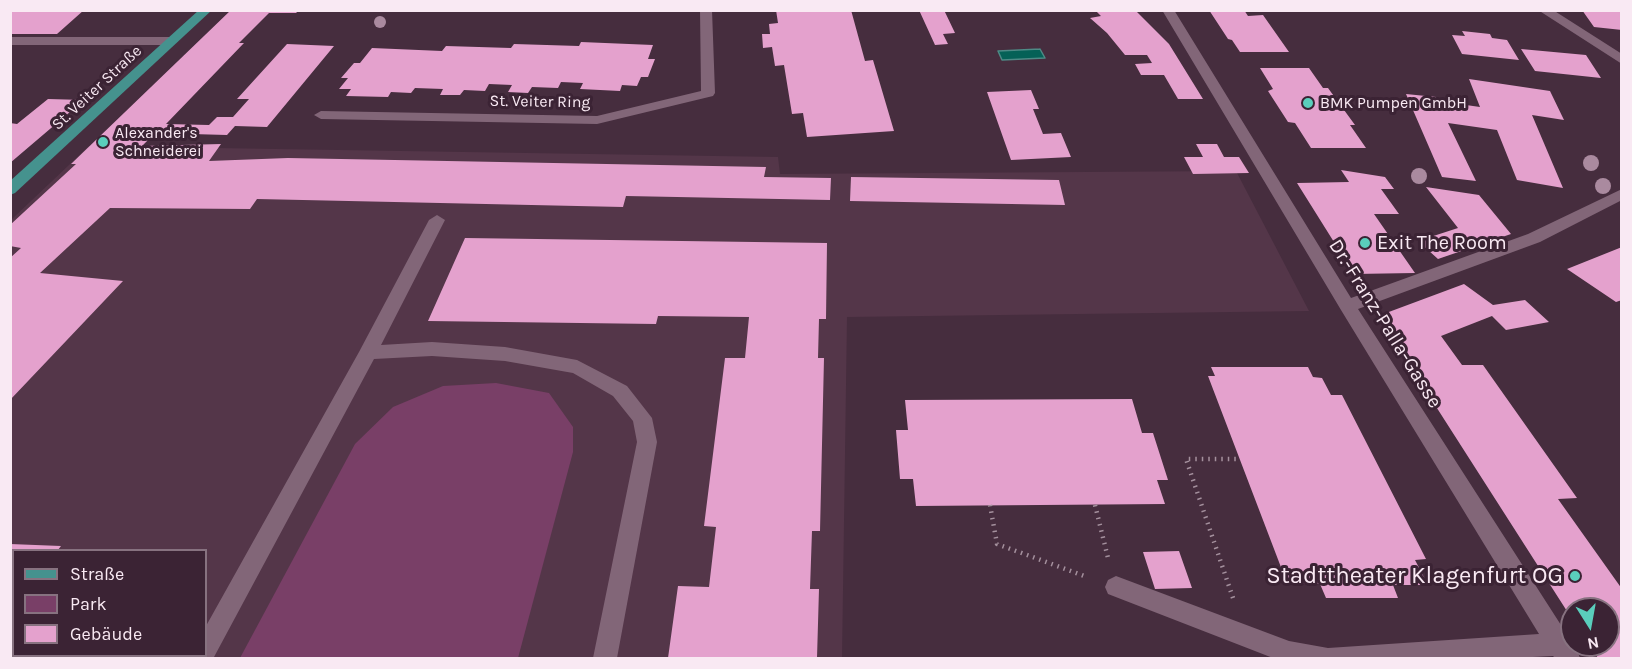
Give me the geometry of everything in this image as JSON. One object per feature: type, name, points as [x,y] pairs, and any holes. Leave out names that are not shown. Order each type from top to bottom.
[{"type":"main road","name":"St. Veiter Straße","points":[[10,190],[206,10]]},
{"type":"street","name":"St. Veiter Ring","points":[[321,115],[597,120],[708,93],[706,10]]},
{"type":"street","name":"Dr.-Franz-Palla-Gasse","points":[[1168,10],[1347,306],[1560,646]]},
{"type":"street","points":[[1544,10],[1622,60]]},
{"type":"street","points":[[10,41],[172,41]]},
{"type":"street","points":[[1347,306],[1534,238],[1622,194]]},
{"type":"street","points":[[207,647],[368,352],[437,220]]},
{"type":"street","points":[[368,352],[432,349],[505,354],[577,367],[620,391],[642,418],[647,442],[605,658]]},
{"type":"street","points":[[1116,587],[1289,653],[1323,658]]},
{"type":"street","points":[[1332,658],[1560,651]]},
{"type":"path","points":[[1240,459],[1186,459],[1245,635]]},
{"type":"path","points":[[990,505],[997,544],[1116,587]]},
{"type":"path","points":[[1095,505],[1116,587]]},
{"type":"shaded area","points":[[1040,49],[1045,58],[1002,60],[998,51]]},
{"type":"shaded area","points":[[89,146],[778,157],[780,174],[1236,171],[1309,311],[847,317],[842,658],[117,658],[207,657],[207,549],[12,549],[11,589],[11,220]]},
{"type":"green space","points":[[496,383],[549,393],[573,427],[573,452],[518,658],[240,658],[355,444],[393,407],[443,386]]},
{"type":"building","points":[[10,10],[84,10],[57,34],[10,34]]},
{"type":"building","points":[[231,10],[299,10],[296,13],[269,13],[239,43],[244,43],[166,124],[209,125],[217,117],[233,117],[249,99],[237,99],[287,44],[334,46],[267,127],[235,126],[227,135],[155,133],[142,146],[221,144],[209,161],[288,158],[766,167],[764,177],[831,178],[830,200],[626,196],[623,207],[257,199],[250,209],[110,208],[40,273],[123,281],[10,400],[10,258],[21,248],[10,246],[10,225],[76,164],[71,164]]},
{"type":"building","points":[[776,10],[851,10],[865,61],[873,60],[894,131],[807,137],[803,113],[792,114],[784,65],[775,66],[772,47],[763,48],[762,34],[770,34],[769,24],[778,23]]},
{"type":"building","points":[[919,10],[944,10],[955,33],[943,34],[948,44],[935,45]]},
{"type":"building","points":[[1095,10],[1135,10],[1169,44],[1203,99],[1178,99],[1164,75],[1141,75],[1135,64],[1152,63],[1147,55],[1125,55],[1107,33],[1090,18],[1101,16]]},
{"type":"building","points":[[1209,10],[1244,10],[1248,16],[1263,15],[1289,52],[1240,52],[1232,40],[1228,39]]},
{"type":"building","points":[[1582,10],[1622,10],[1622,30],[1594,27]]},
{"type":"building","points":[[1462,31],[1490,34],[1492,38],[1507,40],[1519,60],[1462,54],[1452,35],[1465,36]]},
{"type":"building","points":[[581,42],[653,45],[648,59],[655,59],[648,77],[641,77],[637,86],[622,85],[620,91],[580,89],[583,83],[561,82],[558,88],[532,87],[528,93],[508,92],[512,85],[489,84],[485,91],[464,90],[460,95],[440,95],[443,89],[415,88],[411,93],[391,92],[388,97],[346,96],[351,89],[339,89],[348,78],[341,78],[354,63],[360,63],[372,48],[442,51],[446,46],[511,48],[514,44],[579,46]]},
{"type":"building","points":[[1521,49],[1586,55],[1601,78],[1535,71]]},
{"type":"building","points":[[1260,68],[1309,68],[1323,88],[1328,88],[1355,125],[1350,125],[1366,148],[1311,148],[1295,123],[1288,122],[1268,91],[1273,89]]},
{"type":"building","points":[[1469,79],[1550,91],[1564,120],[1532,115],[1563,188],[1517,180],[1497,130],[1448,123],[1476,181],[1442,177],[1406,94],[1436,97],[1438,101],[1480,107]]},
{"type":"building","points":[[1031,90],[1039,109],[1033,109],[1043,134],[1061,133],[1071,157],[1011,160],[987,92]]},
{"type":"building","points":[[48,99],[84,100],[10,163],[10,123],[17,124]]},
{"type":"building","points":[[1196,144],[1217,144],[1224,157],[1239,157],[1249,173],[1193,174],[1184,157],[1203,157]]},
{"type":"building","name":"Exit The Room","points":[[1341,170],[1385,177],[1394,189],[1381,189],[1399,214],[1374,214],[1415,273],[1354,274],[1297,183],[1349,182]]},
{"type":"building","points":[[851,177],[1059,180],[1065,205],[850,201]]},
{"type":"building","points":[[1426,187],[1479,195],[1511,234],[1438,259],[1418,241],[1458,228]]},
{"type":"building","points":[[465,238],[827,243],[826,319],[819,319],[818,358],[824,358],[820,531],[812,531],[810,589],[819,589],[817,658],[668,658],[678,586],[709,587],[716,527],[704,526],[725,358],[745,358],[749,317],[658,316],[656,324],[428,321]]},
{"type":"building","points":[[1622,247],[1622,300],[1616,302],[1567,269]]},
{"type":"building","points":[[1464,284],[1493,305],[1525,300],[1549,322],[1506,330],[1492,316],[1441,336],[1462,365],[1483,365],[1577,498],[1558,499],[1622,589],[1622,658],[1597,657],[1620,657],[1620,597],[1560,597],[1560,600],[1378,316]]},
{"type":"building","points":[[1211,367],[1308,367],[1313,377],[1322,378],[1331,395],[1342,395],[1426,559],[1415,560],[1428,585],[1393,585],[1398,598],[1326,598],[1320,584],[1287,583],[1208,376],[1215,376]]},
{"type":"building","points":[[1132,399],[1142,433],[1153,433],[1168,480],[1157,480],[1165,504],[916,506],[913,479],[900,479],[896,430],[908,430],[905,400]]},
{"type":"building","points":[[10,544],[61,546],[59,549],[12,549],[12,587],[10,587]]},
{"type":"building","points":[[1179,551],[1192,588],[1155,589],[1143,552]]},
{"type":"place","name":"BMK Pumpen GmbH","points":[[1308,103]]},
{"type":"place","name":"Alexander's Schneiderei","points":[[103,142]]},
{"type":"place","name":"Exit The Room","points":[[1365,243]]},
{"type":"place","name":"Stadttheater Klagenfurt OG","points":[[1575,576]]}]
